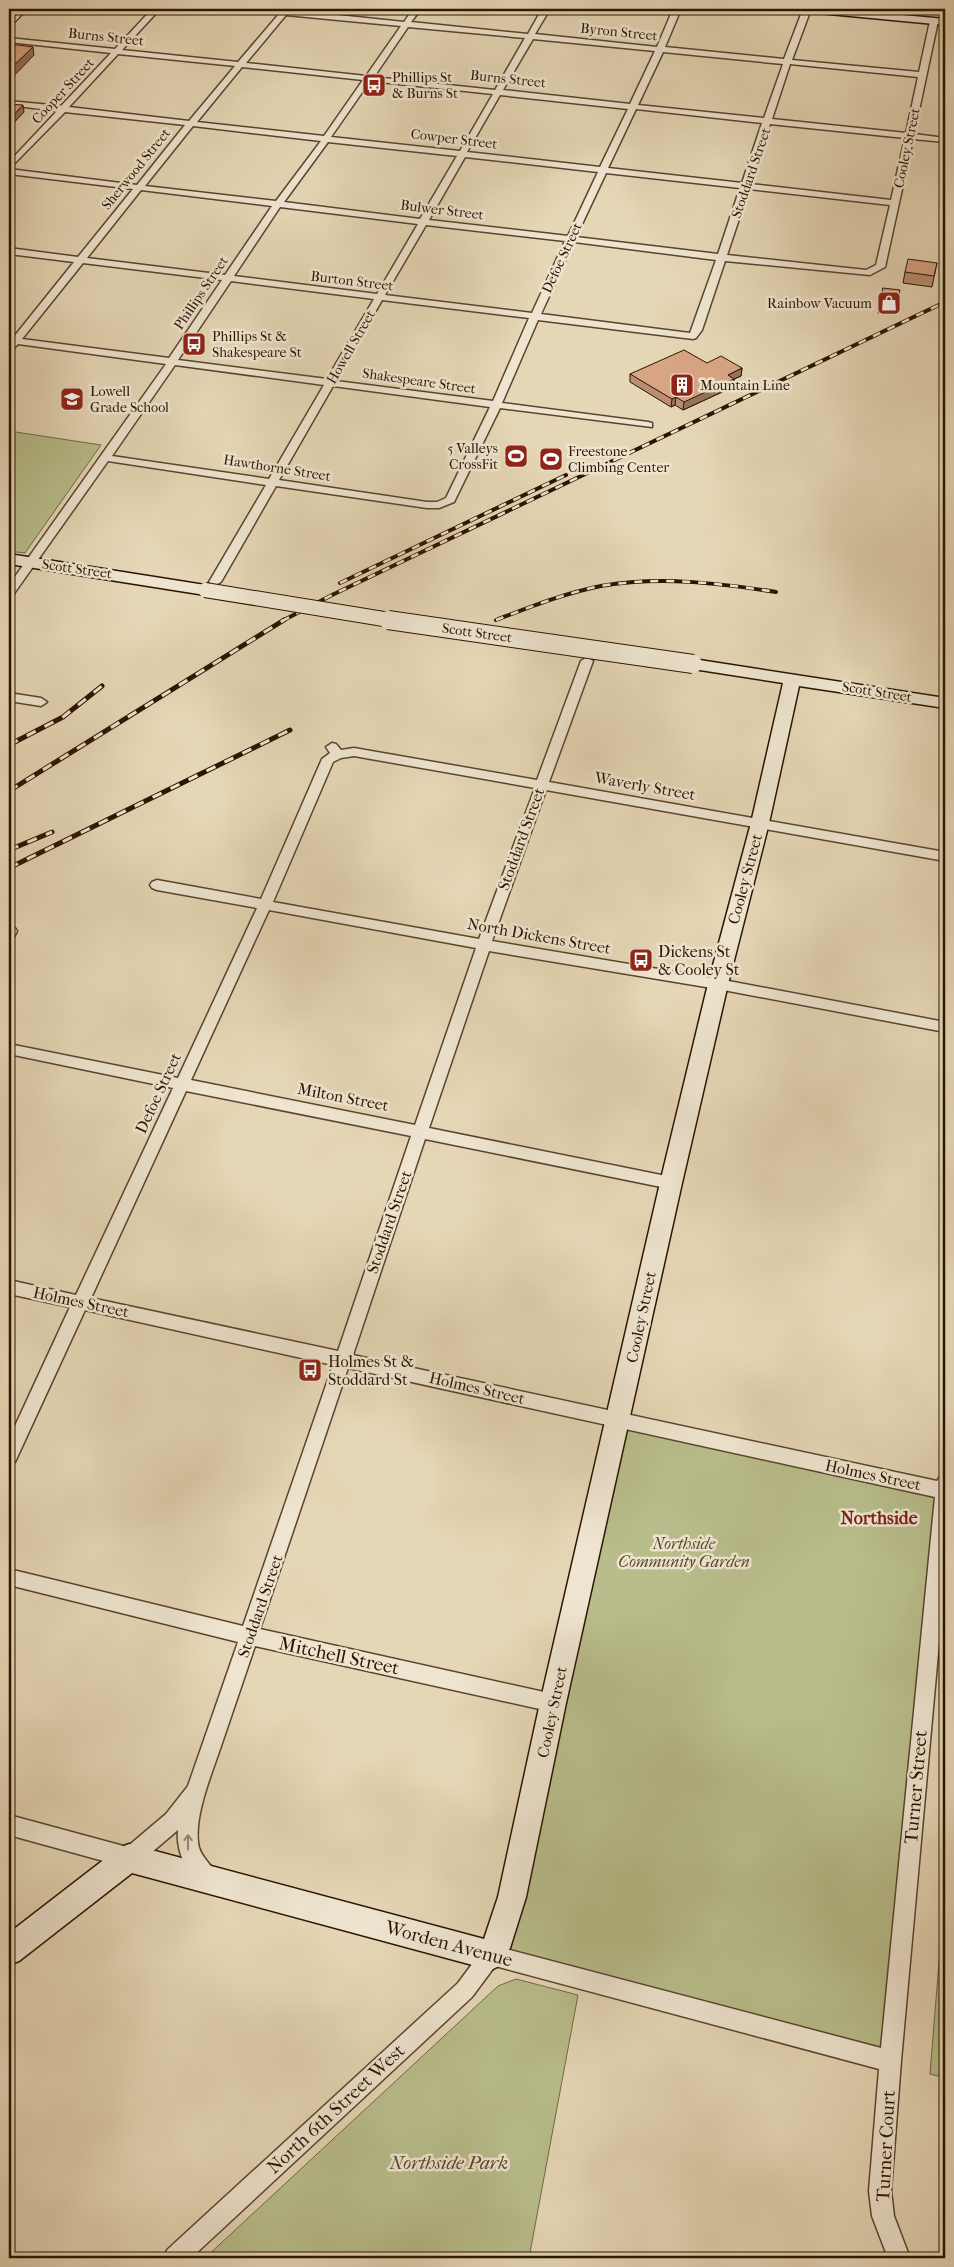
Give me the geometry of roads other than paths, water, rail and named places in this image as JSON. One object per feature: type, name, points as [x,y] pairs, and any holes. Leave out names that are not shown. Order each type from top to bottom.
[{"type":"street","name":"Cooper Street","points":[[9,167],[156,9]]},
{"type":"street","name":"Byron Street","points":[[253,9],[286,10],[406,24],[923,75]]},
{"type":"street","name":"Phillips Street","points":[[9,593],[106,458],[278,204],[416,9]]},
{"type":"street","name":"Howell Street","points":[[210,586],[424,222],[546,9]]},
{"type":"street","name":"Defoe Street","points":[[444,504],[454,495],[677,9]]},
{"type":"street","points":[[808,9],[940,21]]},
{"type":"street","name":"Stoddard Street","points":[[692,336],[697,330],[787,62],[808,9]]},
{"type":"street","name":"Sherwood Street","points":[[11,343],[286,10]]},
{"type":"street","name":"Cooley Street","points":[[873,272],[880,267],[923,75],[940,21]]},
{"type":"street","name":"Burns Street","points":[[9,40],[945,140]]},
{"type":"street","name":"Cowper Street","points":[[9,103],[895,203]]},
{"type":"street","name":"Bulwer Street","points":[[9,172],[570,240],[857,273],[873,272]]},
{"type":"street","name":"Burton Street","points":[[9,252],[692,336]]},
{"type":"street","name":"Shakespeare Street","points":[[11,343],[172,361],[495,406],[648,425]]},
{"type":"street","name":"Hawthorne Street","points":[[106,458],[427,505],[444,504]]},
{"type":"street","name":"Scott Street","points":[[9,559],[210,586],[412,623],[945,702]]},
{"type":"street","name":"Stoddard Street","points":[[212,1881],[191,1858],[186,1845],[198,1786],[484,944],[587,661]]},
{"type":"street","name":"Cooley Street","points":[[492,1955],[500,1938],[512,1897],[553,1703],[671,1183],[718,984],[760,823],[792,679]]},
{"type":"street","points":[[9,697],[41,702]]},
{"type":"street","name":"Defoe Street","points":[[9,1458],[79,1302],[266,904],[328,759],[335,750]]},
{"type":"street","name":"Waverly Street","points":[[335,750],[541,784],[945,857]]},
{"type":"street","name":"North Dickens Street","points":[[157,885],[718,984],[945,1027]]},
{"type":"street","name":"Milton Street","points":[[9,1048],[671,1183]]},
{"type":"street","name":"Holmes Street","points":[[9,1287],[342,1358],[945,1491]]},
{"type":"street","name":"Turner Street","points":[[890,2061],[945,1484]]},
{"type":"street","name":"Mitchell Street","points":[[9,1577],[250,1636],[553,1703]]},
{"type":"street","name":"Stoddard Street","points":[[129,1858],[173,1821],[198,1786]]},
{"type":"street","name":"Worden Avenue","points":[[9,1825],[212,1881],[890,2061]]},
{"type":"street","points":[[9,1951],[129,1858]]},
{"type":"street","name":"North 6th Street West","points":[[175,2258],[465,1990],[492,1955]]},
{"type":"street","name":"Turner Court","points":[[890,2061],[881,2205],[887,2230],[899,2258]]},
{"type":"railway","points":[[282,621],[332,595],[945,302]]},
{"type":"railway","points":[[340,583],[566,475]]},
{"type":"railway","points":[[496,620],[574,592],[623,583],[645,581],[689,582],[776,592]]},
{"type":"railway","points":[[9,791],[284,620]]},
{"type":"railway","points":[[9,745],[63,717],[102,686]]},
{"type":"railway","points":[[9,868],[290,730]]},
{"type":"railway","points":[[9,850],[52,832]]},
{"type":"place","name":"Phillips St & Burns St","points":[[374,85]]},
{"type":"place","name":"Rainbow Vacuum","points":[[889,303]]},
{"type":"place","name":"Phillips St & Shakespeare St","points":[[194,344]]},
{"type":"place","name":"Mountain Line","points":[[682,385]]},
{"type":"place","name":"Lowell Grade School","points":[[72,399]]},
{"type":"place","name":"5 Valleys CrossFit","points":[[516,456]]},
{"type":"place","name":"Freestone Climbing Center","points":[[551,459]]},
{"type":"place","name":"Dickens St & Cooley St","points":[[641,960]]},
{"type":"place","name":"Holmes St & Stoddard St","points":[[310,1370]]},
{"type":"district","name":"Northside","points":[[879,1518]]},
{"type":"park label","name":"Northside Community Garden","points":[[684,1552]]},
{"type":"park label","name":"Northside Park","points":[[449,2163]]}]
